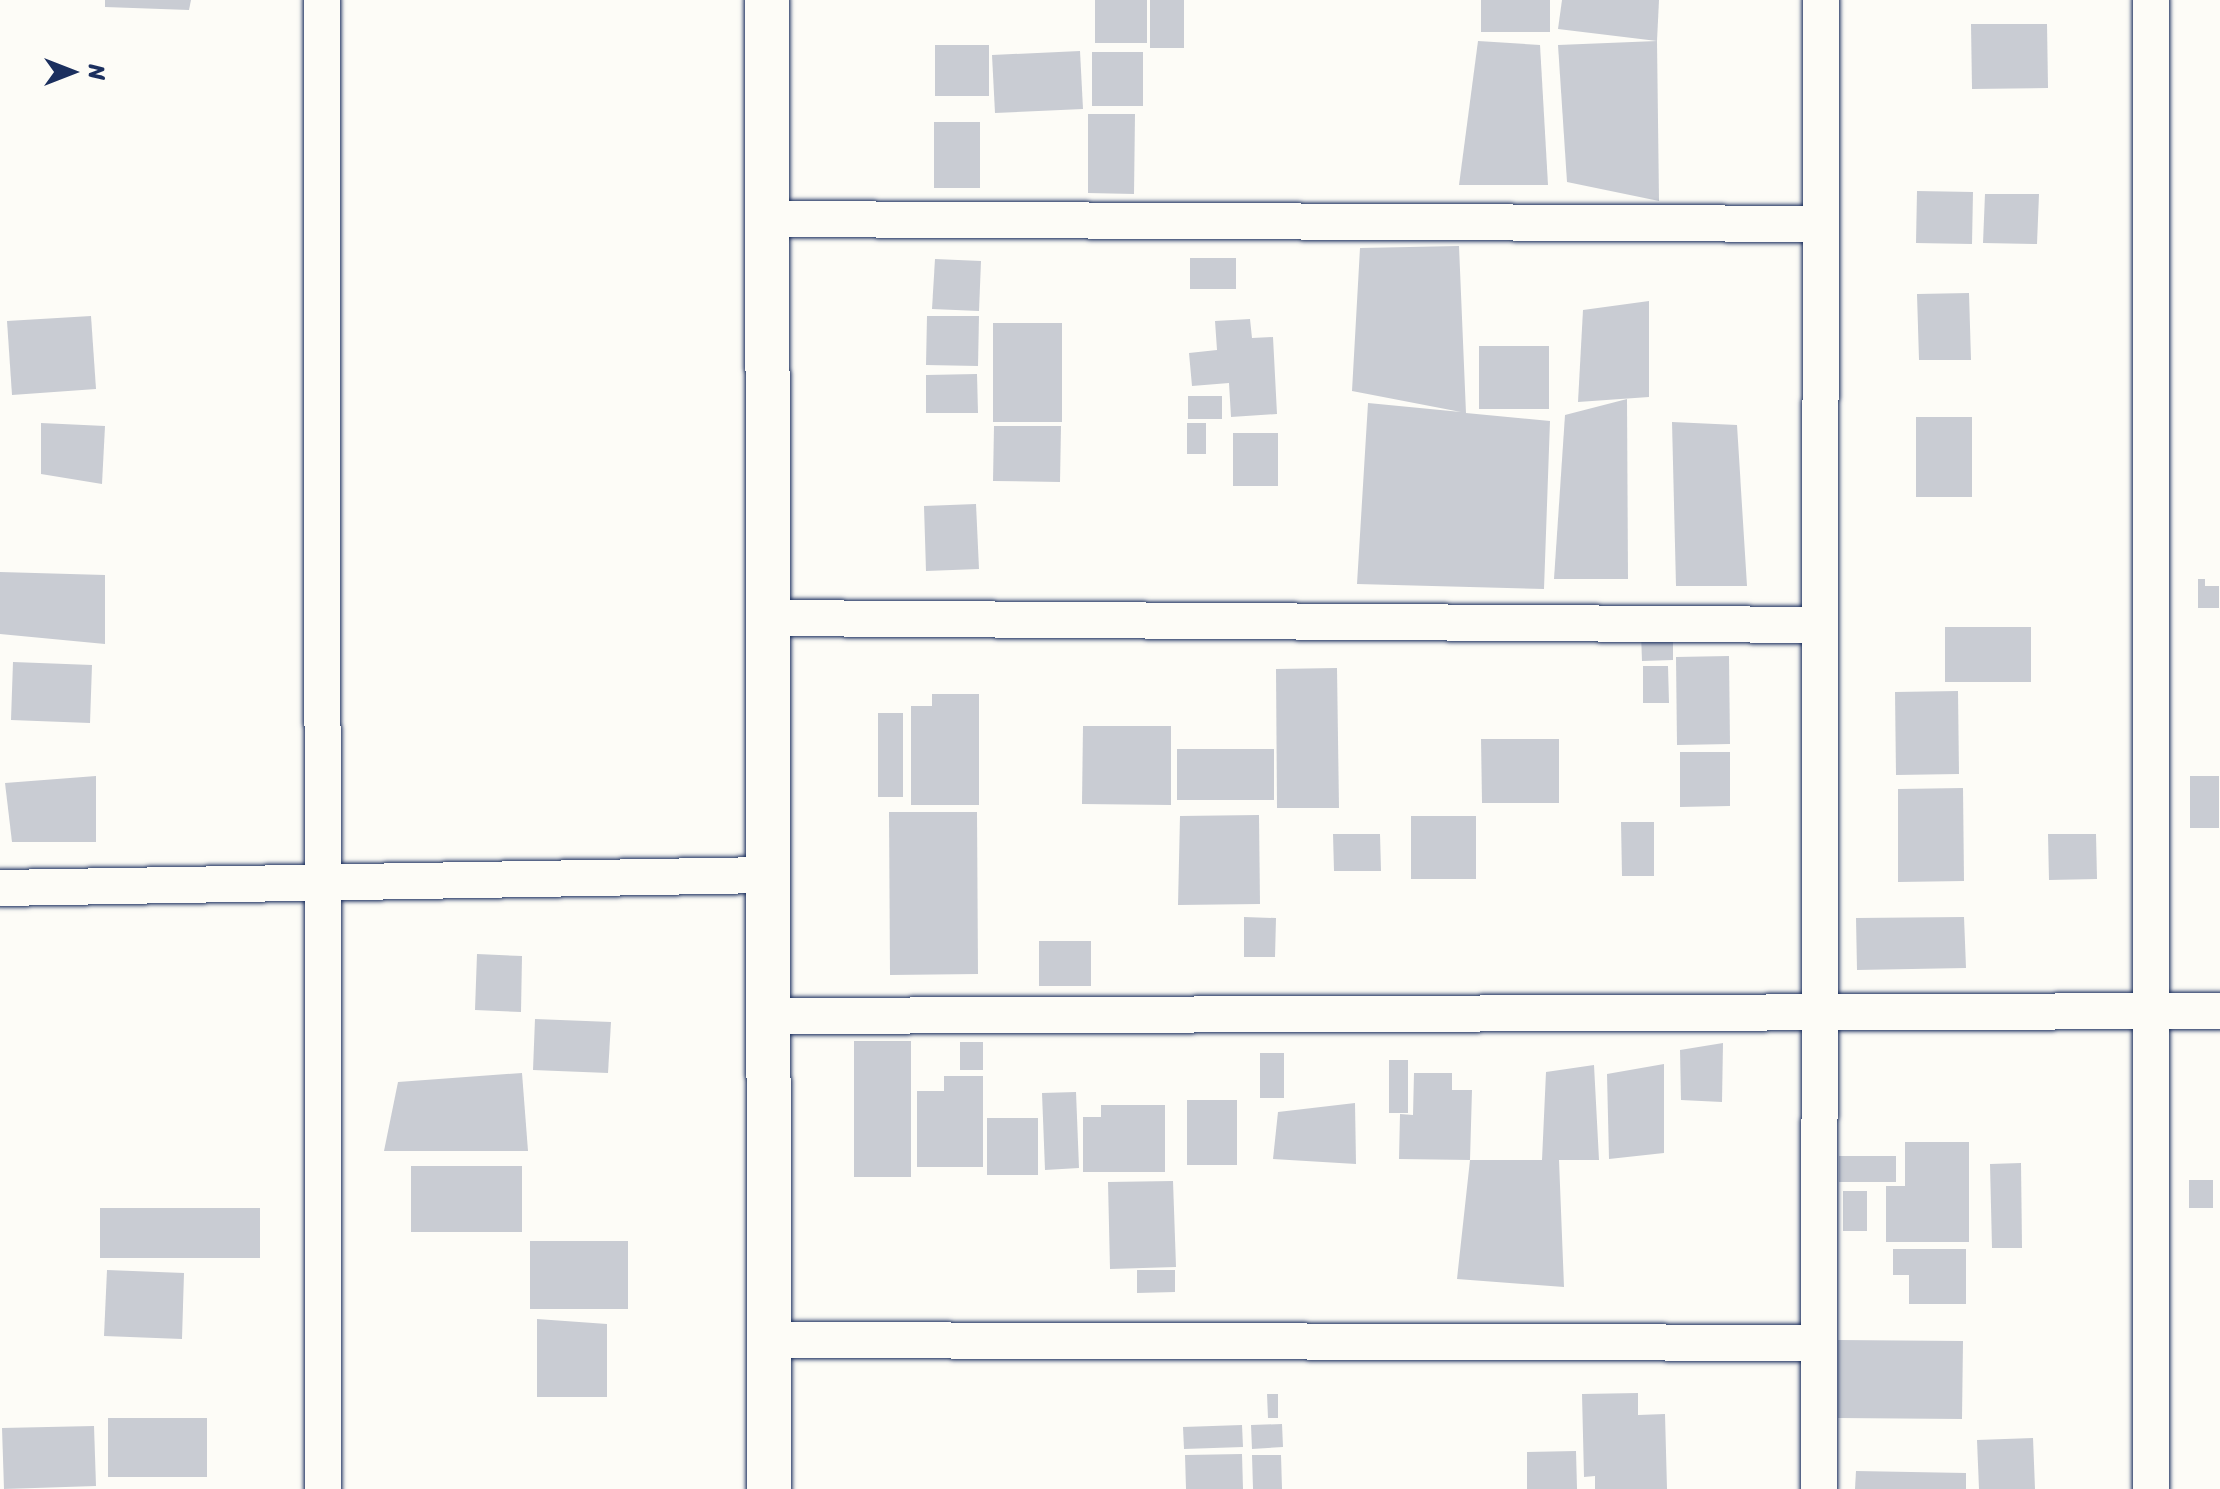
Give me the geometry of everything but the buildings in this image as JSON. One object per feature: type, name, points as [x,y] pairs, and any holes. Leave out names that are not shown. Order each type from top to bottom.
[{"type":"street","points":[[322,0],[323,1489]]},
{"type":"street","points":[[767,0],[769,1489]]},
{"type":"street","points":[[1819,1489],[1821,0]]},
{"type":"street","points":[[2151,0],[2151,1489]]},
{"type":"street","points":[[768,219],[1821,224]]},
{"type":"street","points":[[768,618],[1820,625]]},
{"type":"street","points":[[0,888],[766,875]]},
{"type":"street","points":[[768,1016],[2220,1011]]},
{"type":"street","points":[[769,1340],[1819,1343]]}]
